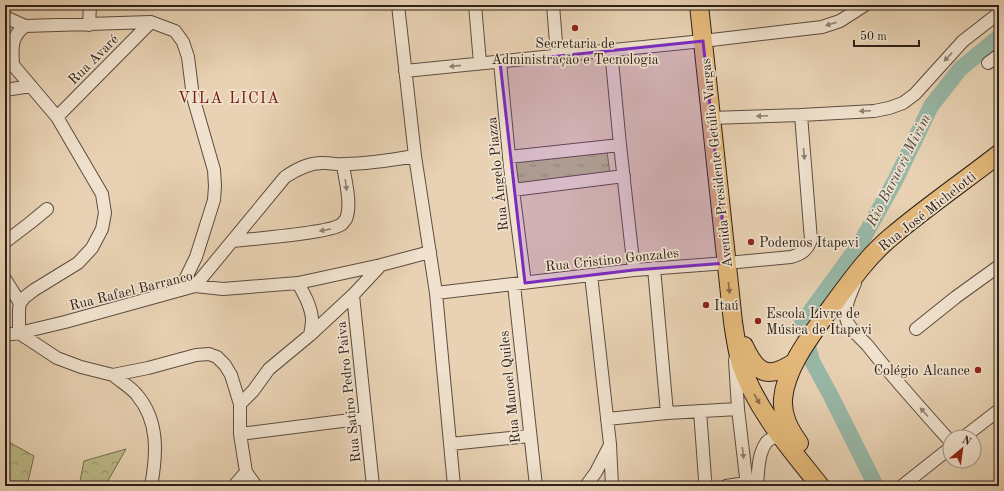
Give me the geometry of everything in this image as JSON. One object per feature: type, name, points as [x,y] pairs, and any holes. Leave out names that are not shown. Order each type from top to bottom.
[{"type":"highway","name":"Avenida Presidente Getúlio Vargas","points":[[699,5],[733,326]]},
{"type":"highway","name":"Rua José Michelotti","points":[[796,361],[862,265],[890,238],[999,154]]},
{"type":"highway","points":[[733,326],[749,357],[754,365],[759,369],[766,372],[774,372],[783,370],[796,361]]},
{"type":"highway","points":[[733,326],[741,363],[752,389],[765,412],[783,439],[832,486]]},
{"type":"highway","points":[[796,361],[786,385],[783,405],[785,419],[789,430],[820,486]]},
{"type":"street","points":[[89,24],[90,5]]},
{"type":"street","points":[[398,5],[415,156],[436,293],[454,486]]},
{"type":"street","points":[[475,5],[480,64]]},
{"type":"street","points":[[553,5],[557,55]]},
{"type":"street","points":[[405,71],[703,41],[822,27],[840,21],[855,13],[865,5]]},
{"type":"street","points":[[710,118],[874,111],[903,103],[915,94],[963,41],[999,13]]},
{"type":"street","points":[[5,17],[25,26],[151,22],[175,31],[183,42],[188,56],[193,97],[214,170],[214,200],[196,257],[180,290]]},
{"type":"street","name":"Rua Avaré","points":[[57,117],[151,22]]},
{"type":"street","points":[[13,65],[12,49],[14,39],[18,31],[25,26]]},
{"type":"street","points":[[611,50],[634,270]]},
{"type":"street","points":[[5,52],[13,65],[57,117],[102,194],[105,214],[102,229],[92,248],[78,263],[34,290],[20,303],[19,333],[58,358],[81,367],[113,375],[148,368],[196,355],[210,354],[217,357],[231,375],[240,404],[240,434],[246,472],[256,486]]},
{"type":"street","points":[[988,63],[999,55]]},
{"type":"street","name":"Rua Ângelo Piazza","points":[[500,62],[513,190],[520,284]]},
{"type":"street","points":[[5,90],[31,86]]},
{"type":"street","name":"Rua Cristino Gonzales","points":[[436,293],[634,270],[727,263],[792,257],[799,255],[805,251],[811,240],[801,115]]},
{"type":"street","points":[[509,157],[620,145]]},
{"type":"street","points":[[195,286],[284,177],[296,169],[308,165],[324,163],[343,164],[415,156]]},
{"type":"street","points":[[233,241],[304,233],[342,225],[349,205],[343,164]]},
{"type":"street","points":[[513,190],[624,176]]},
{"type":"street","points":[[5,242],[30,224],[47,209]]},
{"type":"street","name":"Rua Rafael Barranco","points":[[5,335],[65,322],[195,286],[229,288],[298,283],[381,265],[430,252]]},
{"type":"street","points":[[240,404],[253,391],[269,369],[310,335],[353,295],[381,265]]},
{"type":"street","points":[[862,265],[845,313],[846,320],[852,330],[866,344],[896,381],[942,432]]},
{"type":"street","points":[[916,329],[956,297],[999,266]]},
{"type":"street","points":[[654,268],[667,413]]},
{"type":"street","points":[[591,275],[610,444],[612,486]]},
{"type":"street","points":[[5,279],[20,303]]},
{"type":"street","points":[[298,283],[303,292],[312,319],[310,335]]},
{"type":"street","name":"Rua Manoel Quiles","points":[[520,284],[529,436],[536,486]]},
{"type":"street","name":"Rua Satiro Pedro Paiva","points":[[353,295],[373,486]]},
{"type":"street","points":[[733,326],[738,409],[750,485]]},
{"type":"street","points":[[113,375],[136,394],[147,410],[154,430],[154,469],[151,486]]},
{"type":"street","points":[[607,419],[667,413],[738,409]]},
{"type":"street","points":[[974,429],[999,410]]},
{"type":"street","points":[[700,411],[705,479],[708,486]]},
{"type":"street","points":[[240,434],[366,418]]},
{"type":"street","points":[[450,444],[529,436]]},
{"type":"street","points":[[750,485],[759,467],[766,441],[774,437],[783,439]]},
{"type":"street","points":[[586,486],[596,472],[610,444]]},
{"type":"street","points":[[902,486],[942,454]]},
{"type":"street","points":[[234,486],[246,472]]},
{"type":"street","points":[[726,486],[750,485]]},
{"type":"highlighted area","points":[[703,41],[727,263],[634,270],[525,283],[500,62]]},
{"type":"green space","points":[[607,151],[610,174],[515,184],[512,160]]},
{"type":"green space","points":[[5,440],[34,456],[27,486],[5,486]]},
{"type":"green space","points":[[126,449],[105,486],[79,486],[84,461]]},
{"type":"waterway","name":"Rio Barueri Mirim","points":[[876,486],[812,361],[802,323],[861,242],[895,181],[931,106],[960,69],[999,37]]},
{"type":"place","name":"Secretaria de Administração e Tecnologia","points":[[575,28]]},
{"type":"place","name":"Podemos Itapevi","points":[[751,242]]},
{"type":"place","name":"Itaú","points":[[706,305]]},
{"type":"place","name":"Escola Livre de Música de Itapevi","points":[[758,321]]},
{"type":"place","name":"Colégio Alcance","points":[[978,370]]},
{"type":"district","name":"VILA LICIA","points":[[229,97]]}]
